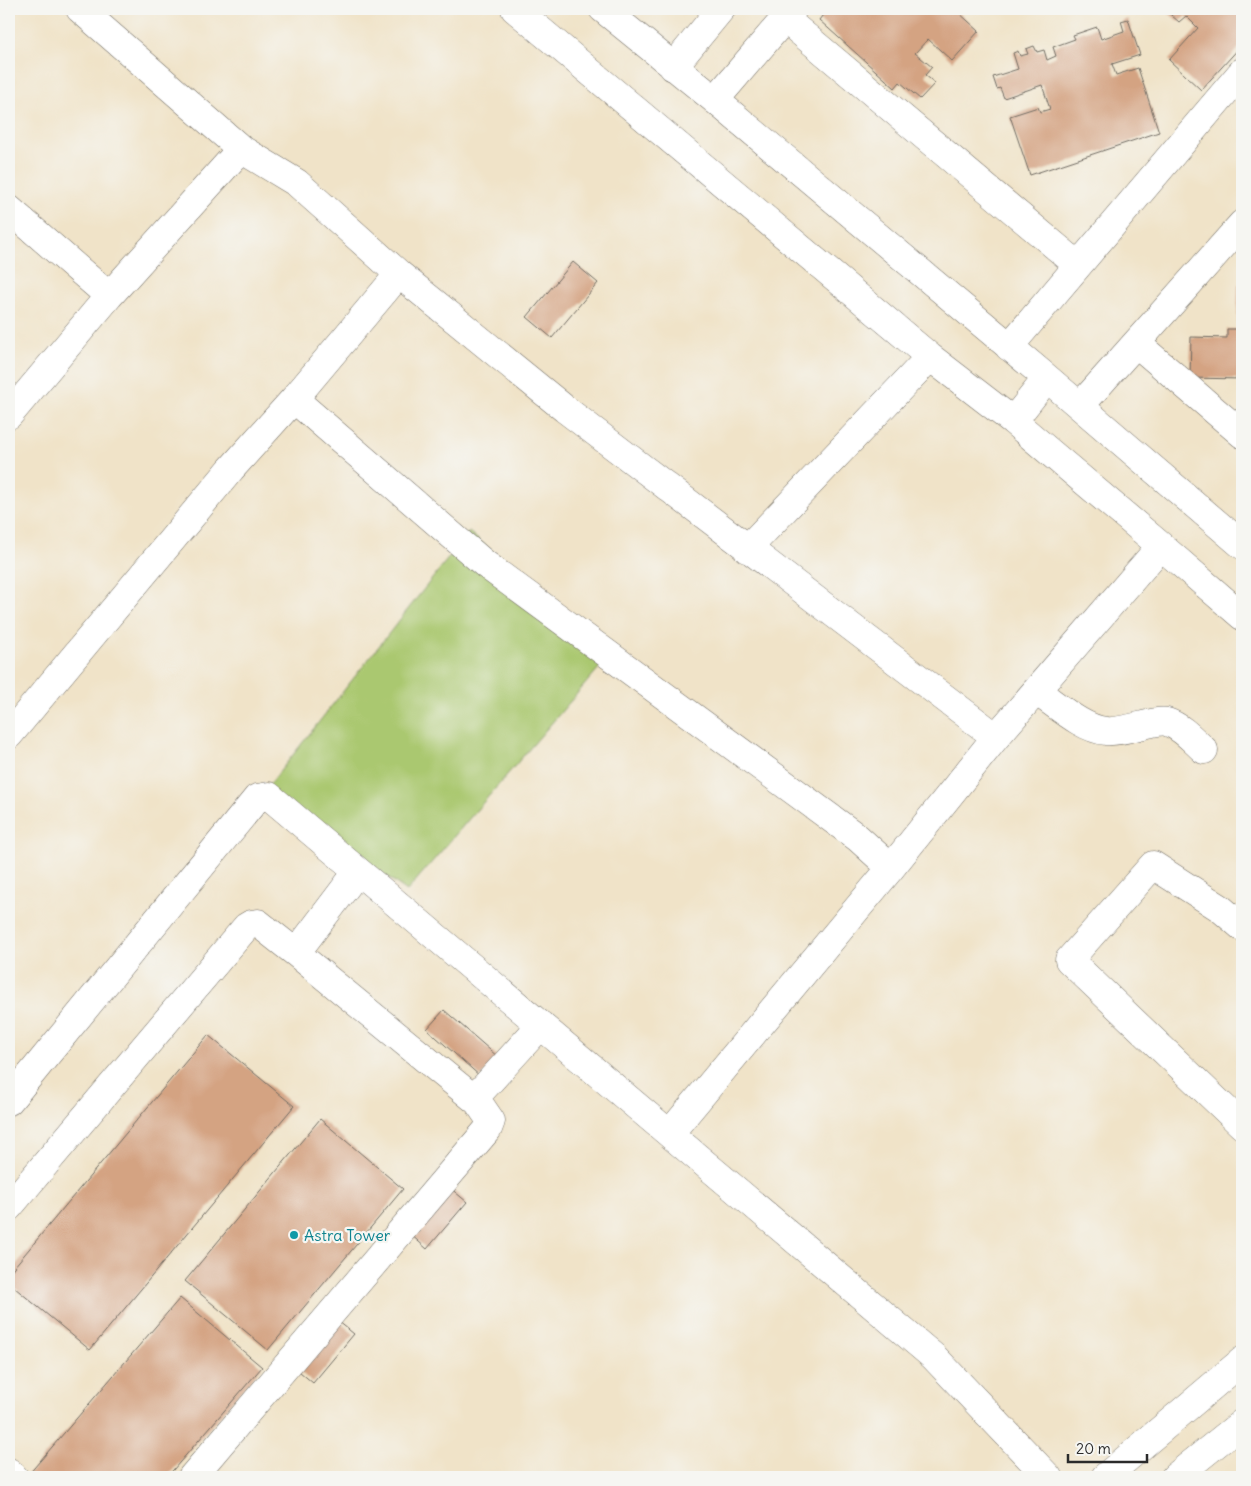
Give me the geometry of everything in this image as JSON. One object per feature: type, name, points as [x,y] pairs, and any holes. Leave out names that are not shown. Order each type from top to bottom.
[{"type":"street","points":[[80,9],[241,149],[297,183],[399,274],[565,409],[996,738]]},
{"type":"street","points":[[515,9],[930,357],[1013,421],[1242,616]]},
{"type":"street","points":[[603,9],[715,100],[1242,544]]},
{"type":"street","points":[[673,67],[721,9]]},
{"type":"street","points":[[715,100],[789,14],[1078,265]]},
{"type":"street","points":[[1008,347],[1242,72]]},
{"type":"street","points":[[9,415],[109,296],[241,149]]},
{"type":"street","points":[[9,209],[109,296]]},
{"type":"street","points":[[1080,406],[1242,224]]},
{"type":"street","points":[[9,735],[231,469],[294,399],[399,274]]},
{"type":"street","points":[[1136,343],[1242,434]]},
{"type":"street","points":[[747,549],[930,357]]},
{"type":"street","points":[[1013,421],[1047,378]]},
{"type":"street","points":[[294,399],[485,564],[858,838],[891,868]]},
{"type":"street","points":[[670,1133],[891,868],[996,738],[1161,546]]},
{"type":"street","points":[[1036,691],[1086,725],[1105,732],[1123,731],[1165,722],[1182,730],[1204,750]]},
{"type":"street","points":[[9,1100],[257,798],[269,796],[934,1357],[1048,1477]]},
{"type":"street","points":[[1242,926],[1220,908],[1153,864],[1069,960],[1242,1125]]},
{"type":"street","points":[[296,954],[358,870]]},
{"type":"street","points":[[9,1207],[246,926],[251,924],[258,923],[478,1102],[490,1121],[488,1129],[192,1477]]},
{"type":"street","points":[[478,1102],[477,1097],[480,1092],[541,1025]]},
{"type":"street","points":[[1105,1477],[1242,1360]]},
{"type":"street","points":[[1175,1477],[1242,1423]]},
{"type":"street","points":[[9,1472],[14,1477]]},
{"type":"green space","points":[[469,532],[612,653],[407,891],[266,789]]},
{"type":"building","points":[[824,9],[874,9],[878,12],[881,9],[959,9],[957,11],[979,31],[952,61],[928,39],[915,53],[932,67],[925,75],[935,83],[920,99],[900,82],[895,88],[819,20],[826,11]]},
{"type":"building","points":[[1164,9],[1242,9],[1242,45],[1201,90],[1169,60],[1198,28],[1186,16],[1179,22]]},
{"type":"building","points":[[1128,19],[1140,55],[1112,64],[1116,75],[1138,68],[1159,132],[1030,175],[1010,116],[1038,107],[1040,112],[1050,109],[1042,85],[1004,98],[1000,88],[997,89],[993,77],[1018,69],[1013,53],[1018,51],[1020,56],[1028,54],[1026,49],[1034,46],[1037,52],[1044,50],[1047,60],[1056,56],[1053,47],[1075,39],[1073,35],[1097,27],[1101,39],[1124,31],[1121,21]]},
{"type":"building","points":[[573,262],[598,283],[552,338],[527,317]]},
{"type":"building","points":[[1238,284],[1242,284],[1242,379],[1190,378],[1191,337],[1227,338],[1227,329],[1237,329]]},
{"type":"building","points":[[444,1010],[498,1057],[481,1077],[427,1029]]},
{"type":"building","points":[[208,1035],[294,1106],[90,1350],[9,1283],[9,1273]]},
{"type":"building","name":"Astra Tower","points":[[320,1119],[403,1189],[268,1350],[185,1281]]},
{"type":"building","points":[[449,1187],[467,1202],[427,1249],[410,1234]]},
{"type":"building","points":[[180,1298],[262,1367],[167,1477],[31,1477],[28,1475]]},
{"type":"building","points":[[333,1317],[354,1334],[313,1383],[293,1366]]},
{"type":"place","name":"Astra Tower","points":[[294,1235]]}]
